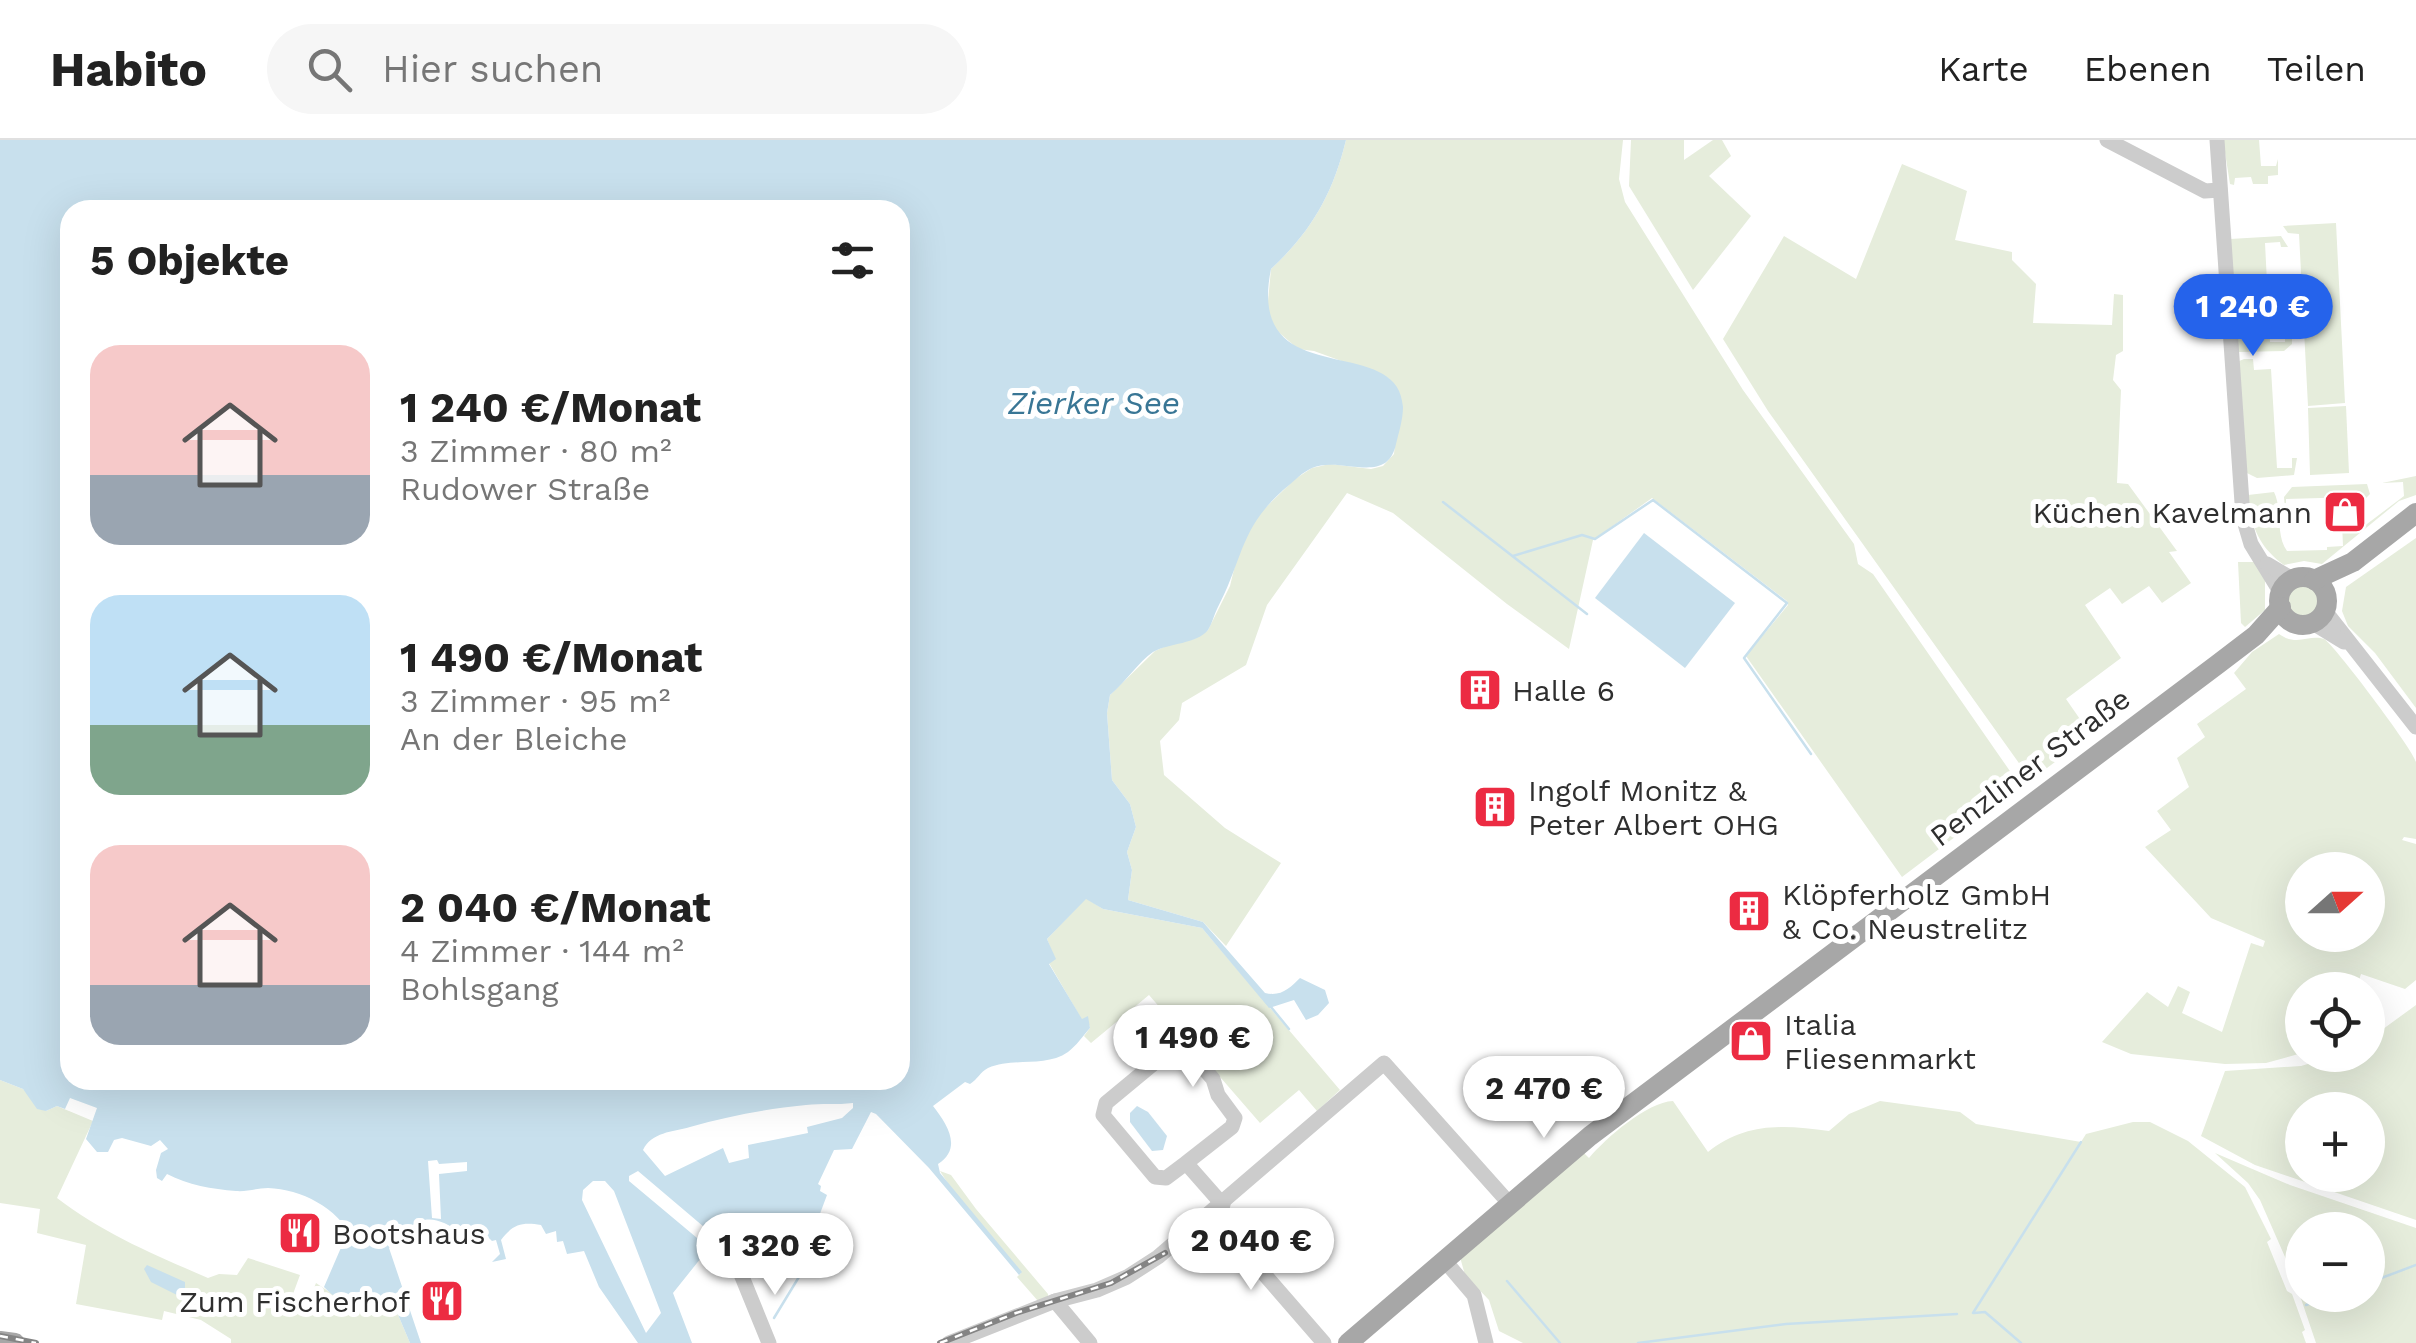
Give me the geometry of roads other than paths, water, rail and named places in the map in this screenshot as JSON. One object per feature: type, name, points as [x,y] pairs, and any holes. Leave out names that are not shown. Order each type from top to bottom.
[{"type":"main road","name":"Penzliner Straße","points":[[1348,1343],[1509,1203],[1637,1099],[2416,514]]},
{"type":"main road","points":[[0,1341],[14,1343]]},
{"type":"street","points":[[2217,140],[2243,517],[2251,544],[2262,560],[2353,648],[2416,728]]},
{"type":"street","points":[[2110,141],[2205,191],[2220,190]]},
{"type":"street","points":[[1176,1044],[1186,1048],[1213,1079],[1220,1098],[1236,1118],[1234,1125],[1186,1162],[1166,1178],[1155,1177],[1102,1112],[1106,1103],[1176,1044]]},
{"type":"street","points":[[950,1343],[1127,1277],[1158,1257],[1384,1063],[1509,1203]]},
{"type":"street","points":[[1186,1162],[1217,1210],[1324,1343]]},
{"type":"street","points":[[727,1251],[736,1262],[769,1343]]},
{"type":"street","points":[[1444,1260],[1474,1295],[1486,1343]]},
{"type":"street","points":[[1056,1301],[1090,1343]]},
{"type":"water","name":"Zierker See","points":[[0,140],[1346,140],[1319,211],[1271,269],[1269,308],[1280,333],[1300,348],[1377,371],[1395,384],[1403,412],[1391,457],[1373,467],[1312,468],[1288,486],[1251,529],[1208,630],[1148,656],[1110,695],[1107,713],[1112,780],[1130,804],[1136,827],[1127,852],[1132,870],[1128,900],[1203,922],[1265,993],[1280,993],[1300,978],[1325,990],[1329,1003],[1318,1015],[1306,1020],[1294,1000],[1269,1008],[1202,928],[1103,909],[1086,899],[1047,939],[1056,959],[1049,964],[1082,1019],[1088,1016],[1090,1028],[1071,1050],[1059,1057],[988,1068],[933,1106],[951,1143],[946,1158],[938,1164],[940,1173],[1022,1272],[1019,1275],[929,1168],[871,1112],[852,1149],[834,1150],[818,1184],[827,1195],[815,1227],[785,1222],[727,1239],[721,1233],[717,1238],[638,1171],[629,1176],[629,1181],[709,1248],[673,1293],[692,1343],[638,1343],[599,1287],[584,1251],[567,1254],[563,1241],[557,1242],[556,1231],[546,1234],[541,1225],[534,1224],[514,1227],[501,1240],[506,1259],[492,1262],[500,1254],[496,1240],[479,1232],[464,1235],[441,1222],[424,1220],[389,1248],[421,1343],[410,1343],[396,1310],[348,1303],[324,1287],[343,1243],[349,1245],[352,1238],[328,1209],[281,1189],[218,1189],[167,1174],[162,1181],[156,1170],[161,1153],[168,1149],[160,1140],[151,1146],[122,1138],[114,1140],[108,1152],[97,1152],[86,1139],[97,1108],[70,1098],[65,1109],[37,1109],[23,1089],[0,1080]],"holes":[[[853,1103],[842,1118],[807,1127],[808,1133],[748,1145],[749,1158],[729,1163],[723,1148],[665,1176],[643,1150],[663,1134],[718,1119],[812,1104]],[[593,1181],[605,1181],[614,1191],[661,1313],[646,1333],[582,1200],[583,1190]]]},
{"type":"water","points":[[1644,533],[1735,603],[1685,668],[1595,598]]},
{"type":"water","points":[[1137,1106],[1148,1112],[1167,1136],[1163,1150],[1152,1151],[1130,1122],[1130,1113]]},
{"type":"water","points":[[147,1265],[185,1282],[185,1299],[151,1282],[144,1269]]},
{"type":"waterway","points":[[1513,556],[1582,535],[1595,539],[1653,500],[1787,603],[1744,658],[1811,754]]},
{"type":"waterway","points":[[1443,502],[1587,614]]},
{"type":"waterway","points":[[1271,1007],[1289,1029]]},
{"type":"waterway","points":[[1973,1313],[2081,1142]]},
{"type":"waterway","points":[[774,1318],[805,1267],[814,1227]]},
{"type":"waterway","points":[[2385,1277],[2416,1265]]},
{"type":"waterway","points":[[1507,1281],[1560,1343]]},
{"type":"waterway","points":[[1974,1313],[1985,1312],[2021,1343]]},
{"type":"waterway","points":[[1638,1343],[1786,1324],[1957,1314]]},
{"type":"railway","points":[[940,1343],[1016,1313],[1111,1283],[1165,1253]]},
{"type":"railway","points":[[0,1336],[36,1343]]},
{"type":"place","name":"Küchen Kavelmann","points":[[2345,512]]},
{"type":"place","name":"Halle 6","points":[[1480,690]]},
{"type":"place","name":"Ingolf Monitz & Peter Albert OHG","points":[[1495,807]]},
{"type":"place","name":"Klöpferholz GmbH & Co. Neustrelitz","points":[[1749,911]]},
{"type":"place","name":"Italia Fliesenmarkt","points":[[1751,1041]]},
{"type":"place","name":"Bootshaus","points":[[300,1233]]},
{"type":"place","name":"Zum Fischerhof","points":[[442,1301]]}]
